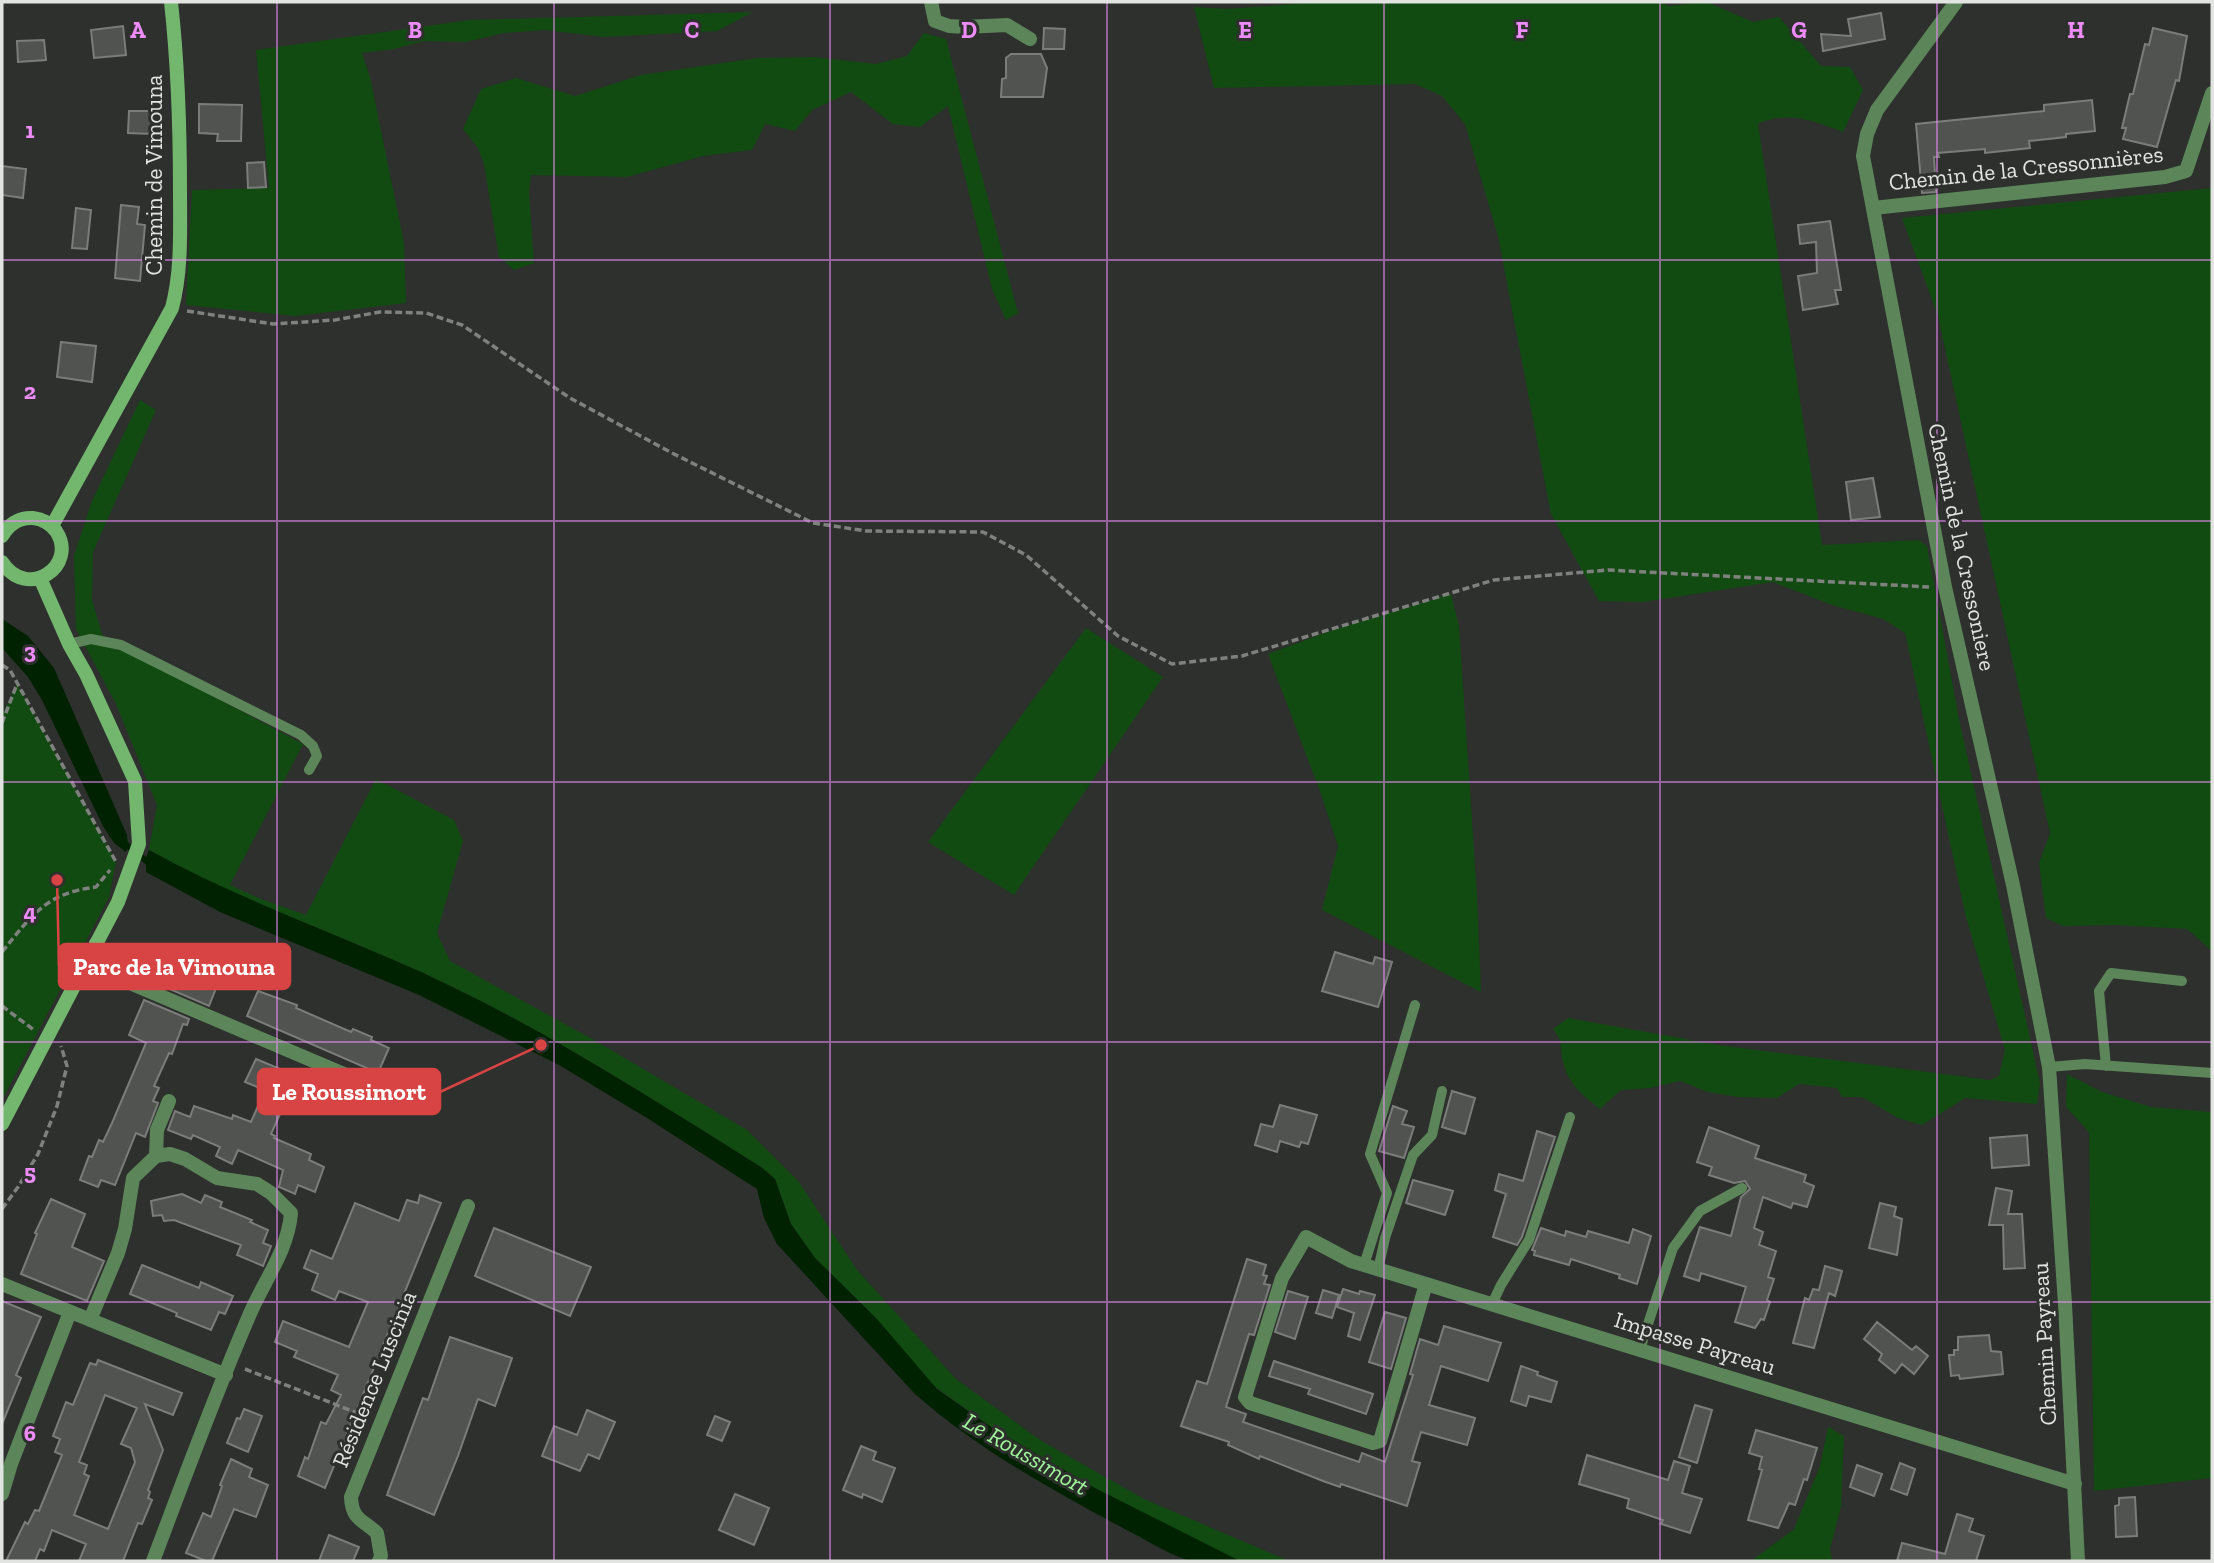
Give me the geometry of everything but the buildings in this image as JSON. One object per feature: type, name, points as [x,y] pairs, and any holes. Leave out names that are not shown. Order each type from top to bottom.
[{"type":"street","name":"Chemin de Vimouna","points":[[52,526],[172,309],[178,284],[180,146],[171,2]]},
{"type":"street","points":[[931,2],[935,21],[949,26],[965,27],[1007,25],[1030,39]]},
{"type":"street","name":"Chemin de la Cressoniere","points":[[1956,2],[1877,110],[1867,134],[1863,156],[1945,587],[2013,885],[2049,1067],[2053,1125]]},
{"type":"street","name":"Chemin de la Cressonnières","points":[[1873,208],[2165,177],[2186,171],[2212,93]]},
{"type":"street","points":[[2,536],[7,528],[21,519],[37,518],[52,526],[60,540],[61,555],[54,569],[40,578],[22,579],[13,575],[2,562]]},
{"type":"street","points":[[2,1124],[118,902],[139,844],[135,781],[40,578]]},
{"type":"street","points":[[96,943],[130,983],[358,1080]]},
{"type":"street","points":[[156,1156],[157,1129],[169,1101]]},
{"type":"street","name":"Chemin Payreau","points":[[2053,1125],[2078,1561]]},
{"type":"street","points":[[90,1320],[118,1253],[125,1229],[133,1178],[156,1156],[170,1154],[217,1178],[257,1184],[271,1193],[291,1213],[285,1244],[250,1314],[153,1561]]},
{"type":"street","name":"Résidence Luscinia","points":[[379,1561],[381,1556],[377,1533],[356,1517],[352,1511],[351,1497],[468,1206]]},
{"type":"street","name":"Impasse Payreau","points":[[1426,1284],[1380,1441],[1373,1444],[1250,1403],[1245,1397],[1282,1278],[1306,1237],[1351,1261],[1492,1304],[2075,1484]]},
{"type":"street","points":[[2,1284],[90,1320],[228,1369]]},
{"type":"street","points":[[2,1494],[70,1312]]},
{"type":"lane","points":[[69,643],[91,639],[121,645],[156,660],[301,735],[313,746],[317,756],[309,770]]},
{"type":"lane","points":[[2106,1066],[2099,990],[2111,973],[2182,981]]},
{"type":"lane","points":[[1371,1267],[1387,1193],[1370,1154],[1415,1005]]},
{"type":"lane","points":[[2049,1067],[2085,1064],[2212,1073]]},
{"type":"lane","points":[[1371,1267],[1385,1238],[1413,1155],[1432,1135],[1442,1091]]},
{"type":"lane","points":[[1492,1304],[1529,1240],[1570,1117]]},
{"type":"lane","points":[[1641,1350],[1673,1248],[1700,1211],[1742,1188]]},
{"type":"path","points":[[172,309],[273,324],[335,320],[380,312],[426,313],[462,325],[570,398],[672,453],[813,523],[867,531],[982,532],[1026,555],[1118,636],[1172,664],[1242,656],[1494,580],[1608,570],[1945,587]]},
{"type":"path","points":[[2,665],[10,670],[116,862],[96,887],[74,890],[48,901],[2,952]]},
{"type":"path","points":[[2,723],[17,684]]},
{"type":"path","points":[[2,1006],[38,1034],[62,1046],[66,1066],[57,1106],[38,1154],[2,1209]]},
{"type":"path","points":[[228,1369],[381,1422]]},
{"type":"shaded area","points":[[1322,2],[1661,2],[1668,6],[1707,2],[1753,22],[1779,17],[1821,66],[1850,67],[1863,90],[1843,132],[1791,117],[1758,124],[1822,545],[1918,540],[1927,546],[1959,719],[2040,1083],[2037,1104],[1965,1098],[1922,1125],[1898,1118],[1862,1097],[1842,1097],[1837,1088],[1799,1084],[1777,1098],[1738,1097],[1708,1092],[1680,1081],[1650,1088],[1621,1090],[1600,1109],[1572,1083],[1565,1069],[1560,1041],[1553,1029],[1568,1018],[1725,1046],[1990,1080],[1999,1076],[2005,1050],[1966,917],[1905,633],[1883,619],[1832,605],[1773,582],[1643,602],[1599,601],[1551,514],[1498,236],[1465,124],[1442,96],[1415,84],[1214,88],[1194,7],[1226,9]]},
{"type":"shaded area","points":[[753,12],[717,31],[604,37],[545,30],[504,33],[466,42],[424,41],[394,49],[362,53],[370,77],[404,243],[406,303],[295,316],[186,305],[192,190],[269,188],[256,50],[470,20]]},
{"type":"shaded area","points":[[924,33],[946,39],[1018,313],[1006,320],[992,289],[948,106],[920,127],[893,124],[851,92],[812,110],[795,131],[765,124],[752,150],[703,156],[627,177],[531,175],[529,192],[534,263],[514,270],[499,257],[484,164],[478,148],[463,129],[481,89],[516,78],[575,96],[641,75],[757,58],[814,57],[876,64],[907,56]]},
{"type":"shaded area","points":[[2212,188],[2212,951],[2187,929],[2116,925],[2063,926],[2046,918],[2039,863],[2050,833],[1938,316],[1902,218]]},
{"type":"shaded area","points":[[140,400],[156,410],[93,552],[92,600],[102,634],[109,647],[132,653],[303,744],[230,885],[306,915],[376,779],[454,820],[463,841],[437,933],[450,961],[594,1040],[747,1130],[799,1182],[857,1270],[956,1379],[1040,1440],[1144,1499],[1289,1561],[1240,1561],[1221,1553],[1043,1459],[991,1427],[930,1383],[867,1309],[815,1258],[791,1224],[775,1179],[761,1167],[672,1111],[537,1031],[444,983],[240,895],[149,850],[157,805],[116,704],[76,629],[74,556],[92,501]]},
{"type":"shaded area","points":[[1451,594],[1459,626],[1481,992],[1322,910],[1338,846],[1268,654],[1330,631]]},
{"type":"shaded area","points":[[1086,628],[1163,677],[1014,895],[928,842]]},
{"type":"shaded area","points":[[17,684],[116,862],[109,897],[2,1100],[2,715]]},
{"type":"shaded area","points":[[2067,1074],[2102,1092],[2151,1107],[2212,1112],[2212,1478],[2094,1491],[2089,1132],[2066,1107]]},
{"type":"shaded area","points":[[1828,1427],[1844,1436],[1841,1507],[1830,1549],[1832,1561],[1751,1561],[1794,1529],[1820,1466]]},
{"type":"water","points":[[2,619],[28,636],[54,668],[127,835],[126,852],[114,843],[103,826],[42,700],[28,677],[2,648]]},
{"type":"water","points":[[149,850],[240,895],[396,961],[490,1006],[582,1057],[761,1167],[775,1179],[791,1224],[815,1258],[877,1319],[937,1389],[991,1427],[1093,1487],[1240,1561],[1192,1561],[1170,1553],[1020,1470],[939,1414],[914,1393],[777,1244],[764,1218],[757,1189],[559,1065],[419,995],[220,912],[146,872]]},
{"type":"waterway","name":"Le Roussimort","points":[[122,841],[151,865]]},
{"type":"place","name":"Parc de la Vimouna","points":[[57,880]]},
{"type":"place","name":"Le Roussimort","points":[[541,1045]]}]
